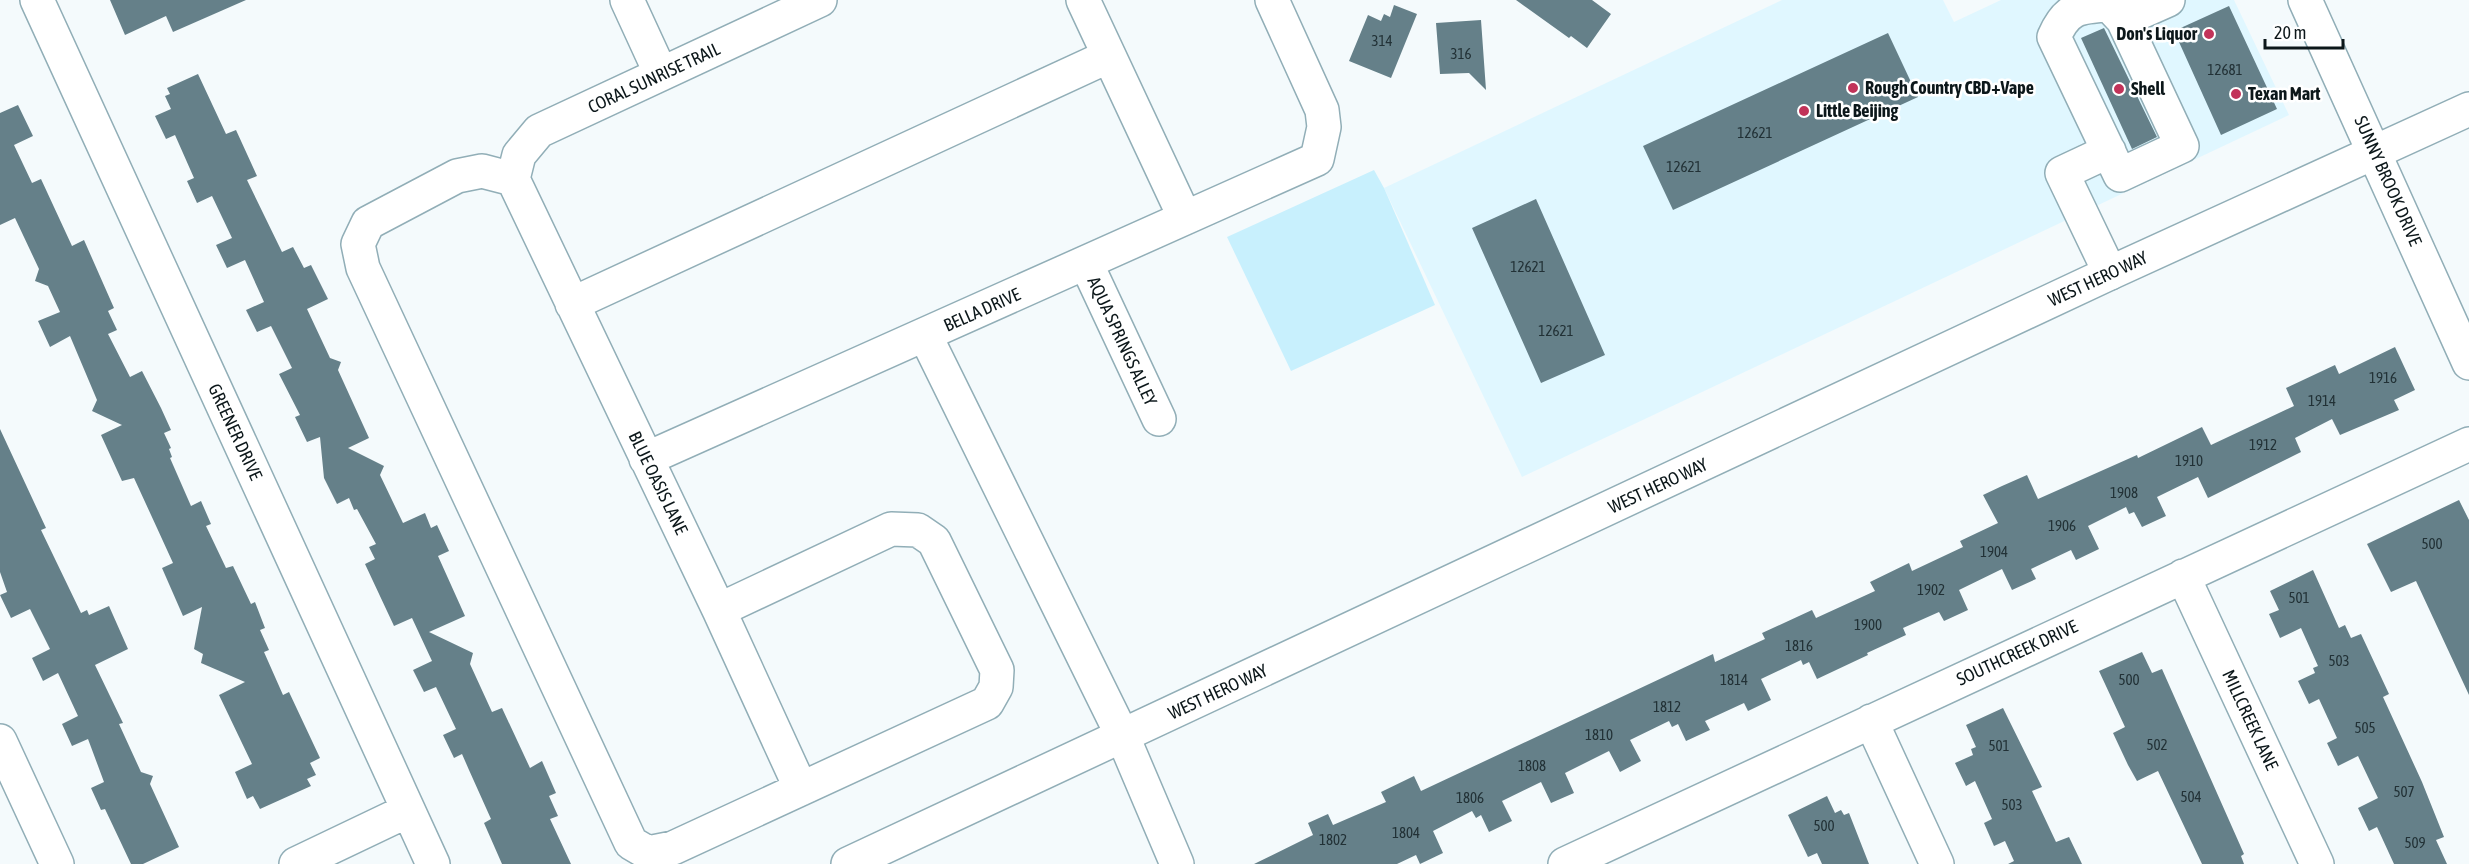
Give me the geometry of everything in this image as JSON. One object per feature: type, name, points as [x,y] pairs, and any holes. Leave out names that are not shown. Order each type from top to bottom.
[{"type":"street","name":"GREENER DRIVE","points":[[37,0],[407,811],[434,864]]},
{"type":"street","points":[[627,0],[661,74]]},
{"type":"street","name":"CORAL SUNRISE TRAIL","points":[[513,179],[519,155],[539,131],[820,0]]},
{"type":"street","points":[[1083,0],[1185,218]]},
{"type":"street","name":"BELLA DRIVE","points":[[646,459],[1317,159],[1324,127],[1322,110],[1272,0]]},
{"type":"street","points":[[2123,20],[2168,0]]},
{"type":"street","name":"SUNNY BROOK DRIVE","points":[[2305,0],[2469,363]]},
{"type":"street","points":[[2109,6],[2123,20],[2182,146],[2120,175],[2109,151],[2054,37],[2062,20],[2078,7],[2109,6]]},
{"type":"street","points":[[572,304],[1109,56]]},
{"type":"street","name":"WEST HERO WAY","points":[[848,864],[2110,273],[2469,109]]},
{"type":"street","points":[[2109,151],[2062,173],[2110,273]]},
{"type":"street","points":[[513,179],[482,171],[457,177],[368,223],[358,244],[363,268],[630,843],[648,853],[673,848],[987,703],[996,687],[997,670],[934,541],[918,530],[891,529],[719,610]]},
{"type":"street","name":"BLUE OASIS LANE","points":[[513,179],[719,610],[801,789]]},
{"type":"street","name":"AQUA SPRINGS ALLEY","points":[[1086,263],[1159,419]]},
{"type":"street","points":[[925,336],[1123,737],[1177,864]]},
{"type":"street","name":"SOUTHCREEK DRIVE","points":[[1565,864],[2469,444]]},
{"type":"street","name":"MILLCREEK LANE","points":[[2183,576],[2317,864]]},
{"type":"street","points":[[1870,721],[1936,864]]},
{"type":"street","points":[[0,741],[57,864]]},
{"type":"street","points":[[296,864],[407,811]]},
{"type":"shaded area","points":[[1782,0],[1943,0],[1954,22],[2001,0],[2234,0],[2289,115],[1522,477],[1384,188]]},
{"type":"shaded area","points":[[1374,170],[1435,305],[1291,371],[1227,237]]},
{"type":"building","points":[[110,0],[246,0],[173,32],[166,16],[125,35]]},
{"type":"building","points":[[1516,0],[1592,0],[1611,14],[1587,48]]},
{"type":"building","points":[[1394,5],[1417,14],[1391,78],[1349,61],[1368,15],[1381,21],[1384,14],[1390,17]]},
{"type":"building","points":[[2229,6],[2277,109],[2221,135],[2174,31]]},
{"type":"building","points":[[1481,20],[1486,90],[1469,73],[1440,74],[1436,23]]},
{"type":"building","name":"Shell","points":[[2104,28],[2157,137],[2132,149],[2081,38]]},
{"type":"building","points":[[1888,33],[1918,97],[1673,210],[1643,146]]},
{"type":"building","points":[[198,74],[226,134],[236,130],[257,176],[247,180],[282,252],[293,247],[304,268],[311,265],[328,299],[307,309],[330,358],[341,362],[338,370],[369,438],[348,448],[384,466],[380,475],[403,523],[425,513],[431,528],[437,525],[449,551],[438,556],[465,616],[429,632],[473,653],[470,664],[492,712],[502,708],[530,768],[542,761],[556,793],[549,796],[558,816],[550,819],[571,864],[502,864],[484,823],[491,819],[462,754],[454,758],[443,735],[456,729],[436,687],[424,692],[413,670],[432,661],[412,618],[394,626],[365,564],[375,559],[369,547],[376,544],[349,498],[337,504],[324,478],[320,437],[307,442],[295,417],[300,415],[279,374],[292,368],[271,326],[257,332],[246,310],[264,302],[245,260],[227,268],[216,245],[232,238],[212,196],[197,203],[187,181],[194,178],[175,135],[166,139],[155,116],[171,109],[165,96],[170,94],[167,88]]},
{"type":"building","points":[[18,105],[33,136],[14,145],[32,183],[41,179],[72,246],[84,240],[114,308],[108,311],[117,330],[108,334],[130,377],[142,371],[161,408],[171,430],[164,433],[171,448],[169,449],[172,457],[170,458],[191,506],[201,501],[211,524],[206,526],[226,568],[233,566],[251,604],[255,602],[265,628],[260,630],[269,650],[264,652],[283,695],[289,692],[320,758],[310,763],[316,775],[307,779],[311,786],[260,809],[253,796],[247,799],[235,772],[252,764],[219,695],[245,682],[201,663],[203,654],[194,649],[202,607],[183,616],[162,568],[173,563],[134,478],[122,481],[101,435],[122,425],[92,411],[97,400],[70,336],[50,347],[38,321],[60,312],[48,286],[35,281],[39,269],[15,218],[0,225],[0,113]]},
{"type":"building","points":[[1536,199],[1605,355],[1541,383],[1472,228]]},
{"type":"building","points":[[2395,347],[2415,390],[2394,400],[2399,410],[2340,435],[2332,419],[2295,438],[2301,452],[2208,498],[2198,477],[2157,497],[2166,516],[2142,527],[2134,512],[2129,514],[2126,507],[2088,526],[2099,549],[2076,560],[2071,550],[2031,569],[2036,579],[2012,590],[2002,569],[1959,590],[1968,610],[1944,621],[1939,612],[1903,628],[1906,635],[1817,679],[1809,662],[1803,665],[1801,660],[1761,679],[1771,700],[1748,711],[1744,703],[1705,721],[1710,730],[1686,741],[1678,724],[1672,727],[1669,721],[1630,740],[1641,761],[1620,772],[1609,751],[1565,773],[1574,793],[1551,803],[1541,782],[1502,801],[1512,821],[1489,832],[1481,815],[1476,818],[1472,811],[1433,831],[1443,853],[1420,864],[1416,855],[1397,864],[1254,864],[1313,835],[1308,823],[1328,814],[1333,825],[1386,802],[1381,792],[1414,776],[1421,791],[1713,654],[1715,662],[1765,639],[1762,633],[1812,610],[1816,618],[1875,591],[1870,582],[1909,563],[1912,571],[1963,547],[1960,541],[1998,523],[1983,495],[2002,486],[2027,475],[2038,499],[2137,455],[2138,458],[2202,427],[2211,445],[2294,406],[2286,388],[2335,365],[2339,374]]},
{"type":"building","points":[[0,429],[46,528],[41,530],[81,613],[87,610],[89,615],[109,606],[128,649],[95,665],[123,723],[119,724],[141,772],[153,776],[150,784],[179,847],[143,864],[131,864],[105,809],[101,810],[91,788],[104,782],[88,739],[72,746],[62,724],[78,716],[58,673],[43,681],[32,658],[50,649],[30,609],[11,618],[0,595],[7,592],[0,572]]},
{"type":"building","points":[[2459,500],[2469,520],[2469,695],[2416,581],[2391,592],[2367,544]]},
{"type":"building","points":[[2313,570],[2339,628],[2345,625],[2351,638],[2361,634],[2389,694],[2383,697],[2422,782],[2444,837],[2436,840],[2447,864],[2394,864],[2377,827],[2369,831],[2358,808],[2378,798],[2358,756],[2338,766],[2327,743],[2337,738],[2319,699],[2309,704],[2298,681],[2315,673],[2313,668],[2318,666],[2301,628],[2280,638],[2269,614],[2279,610],[2270,591]]},
{"type":"building","points":[[2142,652],[2152,673],[2162,669],[2244,854],[2241,856],[2244,864],[2202,864],[2158,771],[2137,781],[2128,765],[2113,733],[2125,727],[2099,671]]},
{"type":"building","points":[[2003,708],[2042,787],[2032,791],[2056,842],[2069,837],[2082,864],[2008,864],[2014,861],[2005,841],[1994,846],[1984,823],[1992,819],[1975,781],[1966,786],[1955,763],[1973,755],[1971,749],[1976,747],[1966,725]]},
{"type":"building","points":[[1827,796],[1835,813],[1841,810],[1844,815],[1849,813],[1869,864],[1822,864],[1817,853],[1808,857],[1788,815]]},
{"type":"place","name":"Don's Liquor","points":[[2209,34]]},
{"type":"place","name":"Rough Country CBD+Vape","points":[[1853,88]]},
{"type":"place","name":"Shell","points":[[2119,89]]},
{"type":"place","name":"Texan Mart","points":[[2236,94]]},
{"type":"place","name":"Little Beijing","points":[[1804,111]]}]
